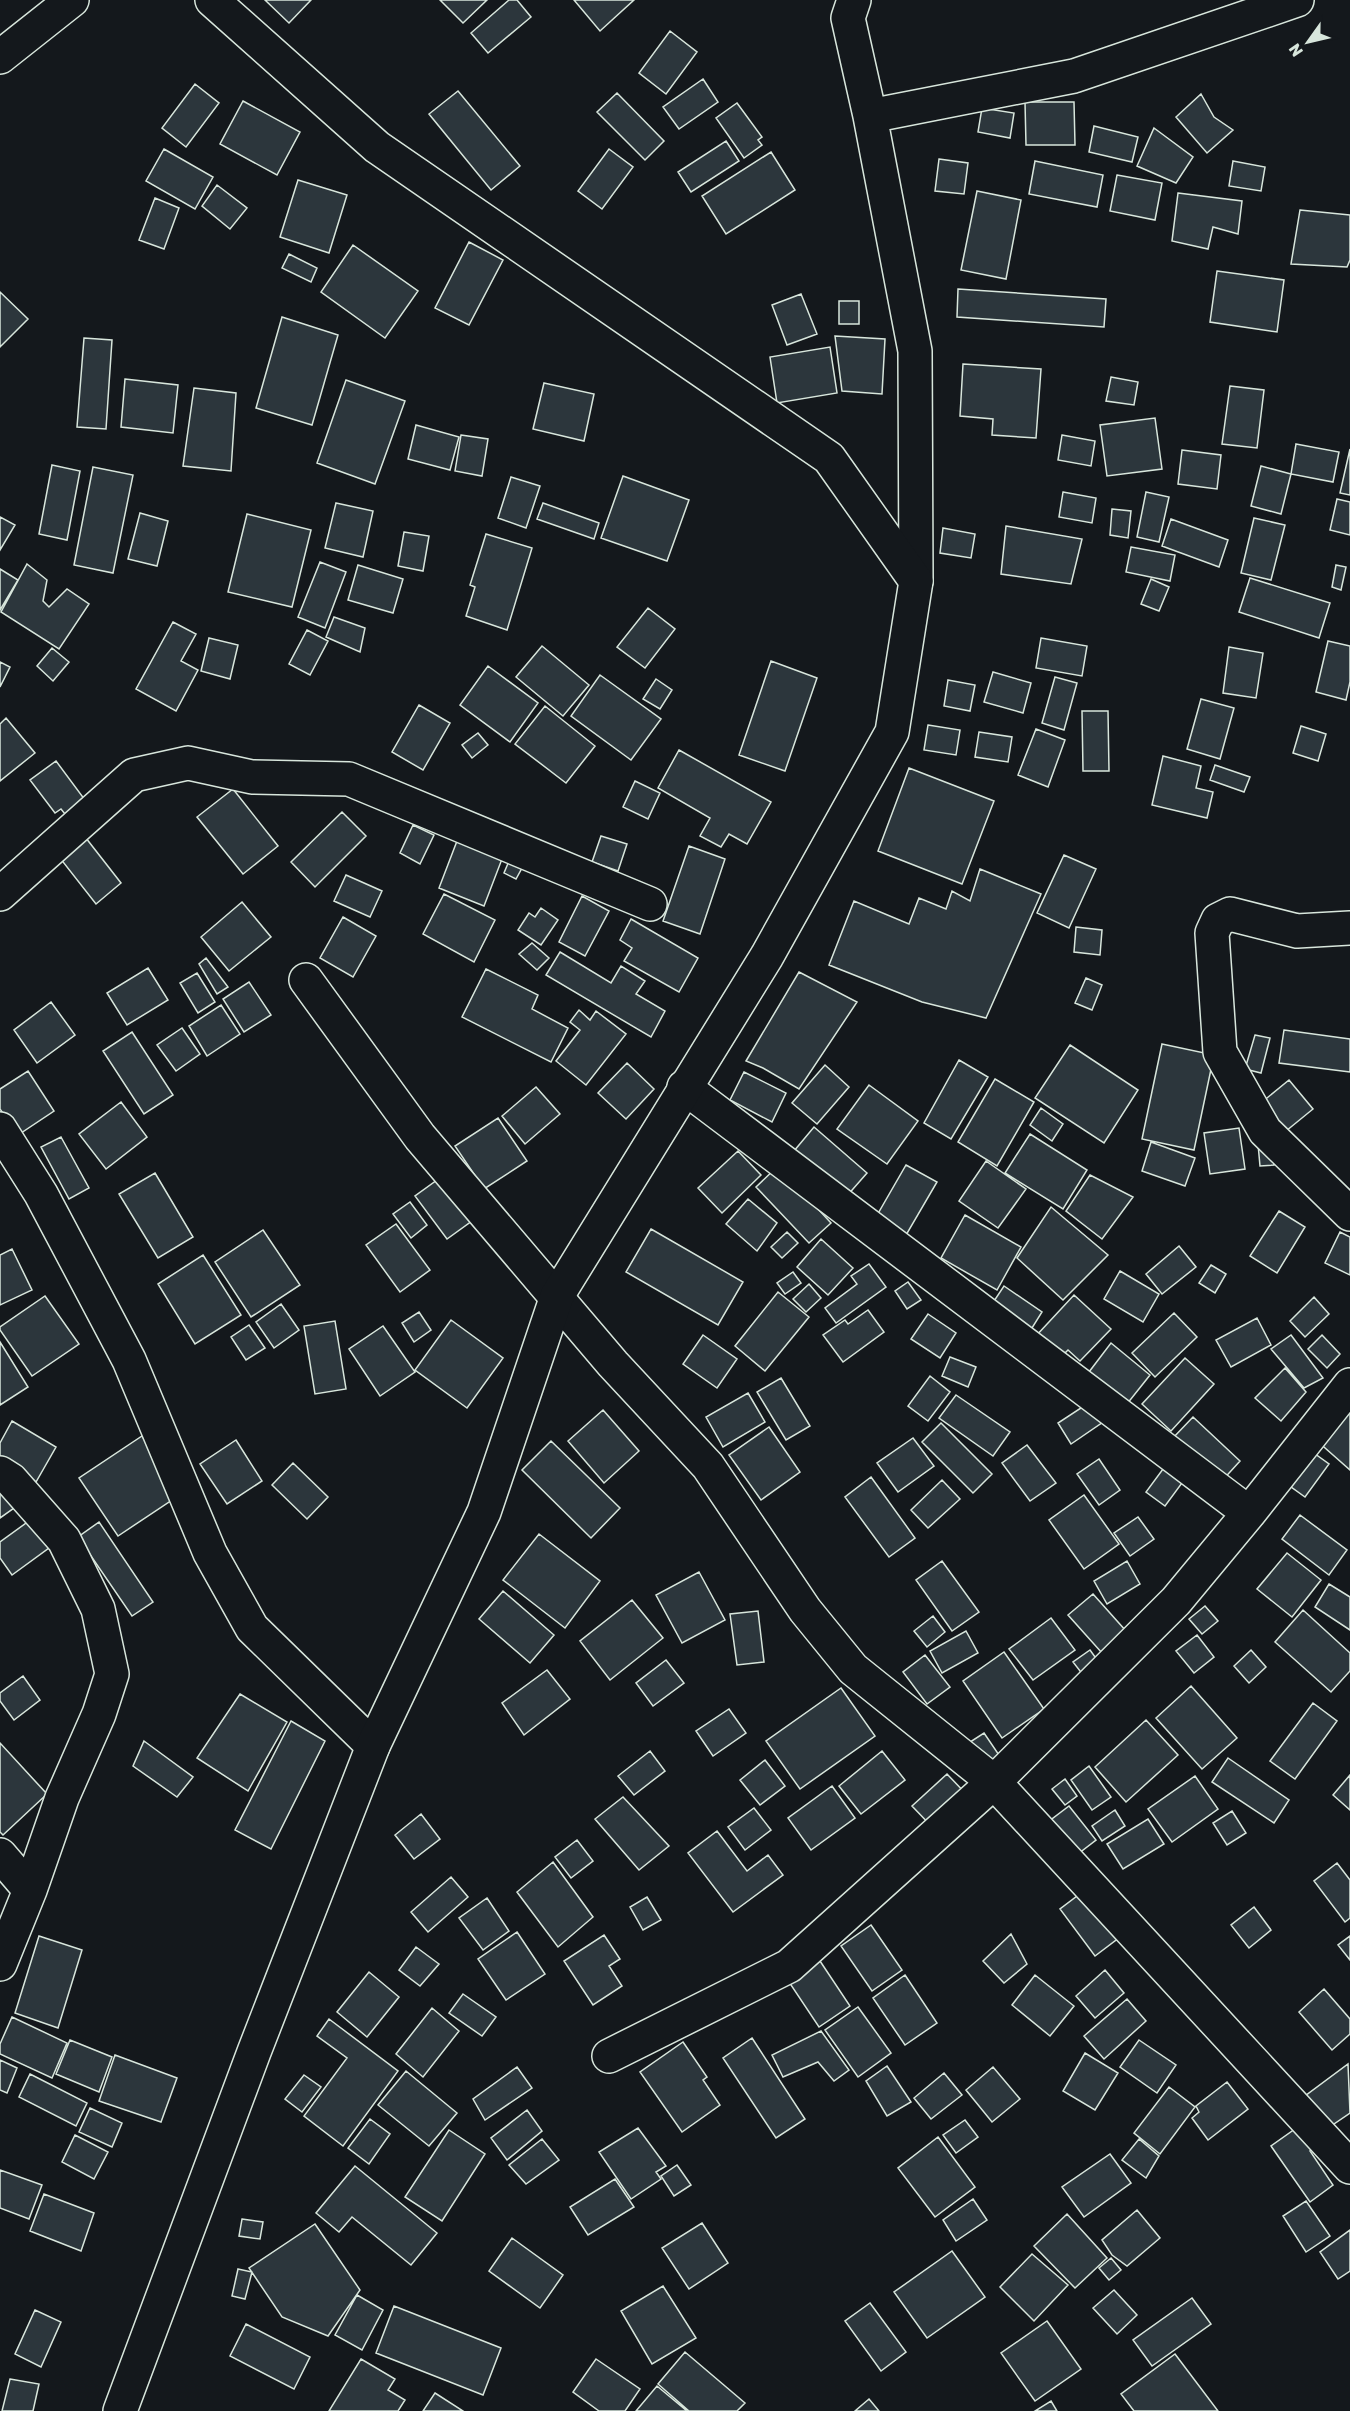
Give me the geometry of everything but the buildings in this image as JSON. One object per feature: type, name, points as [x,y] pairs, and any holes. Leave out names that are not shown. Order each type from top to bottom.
[{"type":"street","points":[[0,57],[72,0]]},
{"type":"street","points":[[212,0],[377,147],[829,458],[916,581]]},
{"type":"street","points":[[870,116],[1074,76],[1296,0]]},
{"type":"street","points":[[120,2411],[254,2052],[373,1746],[484,1512],[557,1296],[766,956],[892,732],[916,581],[915,351],[870,116],[845,6]]},
{"type":"street","points":[[0,894],[134,775],[188,763],[252,777],[349,779],[650,904]]},
{"type":"street","points":[[1350,928],[1297,931],[1230,914],[1218,920],[1212,933],[1220,1052],[1265,1131],[1350,1214]]},
{"type":"street","points":[[306,980],[420,1137],[613,1364],[708,1466],[805,1610],[853,1669],[994,1782],[1350,2168]]},
{"type":"street","points":[[684,1087],[1249,1512]]},
{"type":"street","points":[[0,1129],[41,1194],[129,1359],[210,1553],[252,1628],[373,1746]]},
{"type":"street","points":[[609,2056],[789,1966],[994,1782],[1176,1601],[1350,1385]]},
{"type":"street","points":[[0,1473],[11,1480],[64,1540],[98,1610],[111,1674],[99,1714],[62,1798],[30,1890],[0,1964]]},
{"type":"street","points":[[0,1855],[30,1890]]}]
